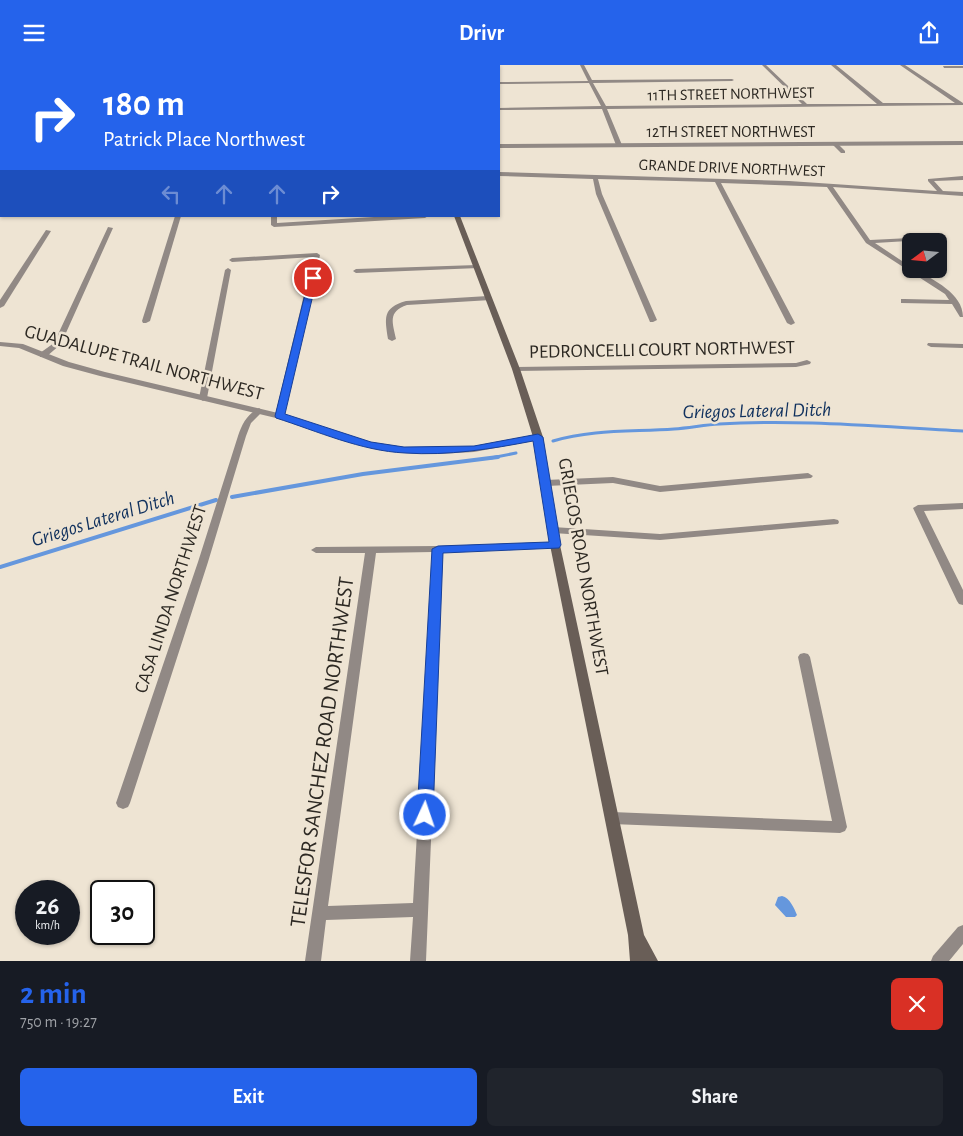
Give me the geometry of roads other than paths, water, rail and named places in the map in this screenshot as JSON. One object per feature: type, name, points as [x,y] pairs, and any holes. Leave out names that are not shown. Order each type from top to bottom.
[{"type":"main road","name":"GRIEGOS ROAD NORTHWEST","points":[[457,217],[516,369],[538,437],[555,545],[636,935],[638,961]]},
{"type":"main road","name":"GRIEGOS ROAD NORTHWEST","points":[[636,935],[650,961]]},
{"type":"street","points":[[582,65],[620,145]]},
{"type":"street","points":[[764,65],[806,105]]},
{"type":"street","points":[[833,65],[882,105]]},
{"type":"street","points":[[902,65],[961,104]]},
{"type":"street","points":[[944,67],[963,67]]},
{"type":"street","points":[[500,83],[732,81]]},
{"type":"street","name":"11TH STREET NORTHWEST","points":[[500,109],[961,104]]},
{"type":"street","points":[[834,143],[843,152]]},
{"type":"street","name":"12TH STREET NORTHWEST","points":[[500,146],[963,143]]},
{"type":"street","name":"GRANDE DRIVE NORTHWEST","points":[[500,174],[828,185],[963,195]]},
{"type":"street","points":[[595,177],[599,194],[652,321]]},
{"type":"street","points":[[942,193],[930,180],[963,178]]},
{"type":"street","points":[[867,179],[870,188]]},
{"type":"street","points":[[717,181],[791,323]]},
{"type":"street","points":[[828,185],[868,242],[948,293],[963,315]]},
{"type":"street","points":[[146,321],[178,217]]},
{"type":"street","points":[[274,217],[274,225],[351,218],[388,217]]},
{"type":"street","points":[[43,355],[56,344],[110,228]]},
{"type":"street","points":[[0,306],[48,231]]},
{"type":"street","points":[[868,242],[902,239]]},
{"type":"street","name":"GUADALUPE TRAIL NORTHWEST","points":[[232,260],[318,255],[280,416]]},
{"type":"street","points":[[356,271],[477,267]]},
{"type":"street","points":[[203,397],[228,269]]},
{"type":"street","points":[[392,339],[389,316],[390,310],[396,306],[406,303],[488,298]]},
{"type":"street","points":[[904,301],[953,302]]},
{"type":"street","name":"GUADALUPE TRAIL NORTHWEST","points":[[0,344],[20,346],[66,364],[103,374],[280,416],[370,445],[404,450],[474,449],[538,437]]},
{"type":"street","points":[[931,345],[963,346]]},
{"type":"street","name":"PEDRONCELLI COURT NORTHWEST","points":[[516,369],[796,365],[807,362]]},
{"type":"street","name":"CASA LINDA NORTHWEST","points":[[123,803],[203,562],[242,436],[247,422],[260,411]]},
{"type":"street","points":[[546,483],[613,480],[660,489],[808,476]]},
{"type":"street","points":[[963,507],[918,508],[963,601]]},
{"type":"street","points":[[553,530],[660,537],[834,522]]},
{"type":"street","points":[[316,550],[438,549],[555,545]]},
{"type":"street","points":[[418,961],[438,549]]},
{"type":"street","name":"TELESFOR SANCHEZ ROAD NORTHWEST","points":[[313,961],[322,913],[371,550]]},
{"type":"street","points":[[612,818],[840,827],[804,657]]},
{"type":"street","points":[[322,913],[421,910]]},
{"type":"street","points":[[939,961],[963,932]]},
{"type":"water","points":[[782,896],[791,904],[797,915],[795,917],[786,917],[775,905],[778,897]]},
{"type":"waterway","name":"Griegos Lateral Ditch","points":[[553,441],[583,434],[674,429],[713,424],[780,422],[963,431]]},
{"type":"waterway","name":"Griegos Lateral Ditch","points":[[493,458],[516,453]]},
{"type":"waterway","name":"Griegos Lateral Ditch","points":[[493,458],[498,457]]},
{"type":"waterway","name":"Griegos Lateral Ditch","points":[[232,497],[363,474],[493,458]]},
{"type":"waterway","name":"Griegos Lateral Ditch","points":[[0,567],[216,500]]}]
